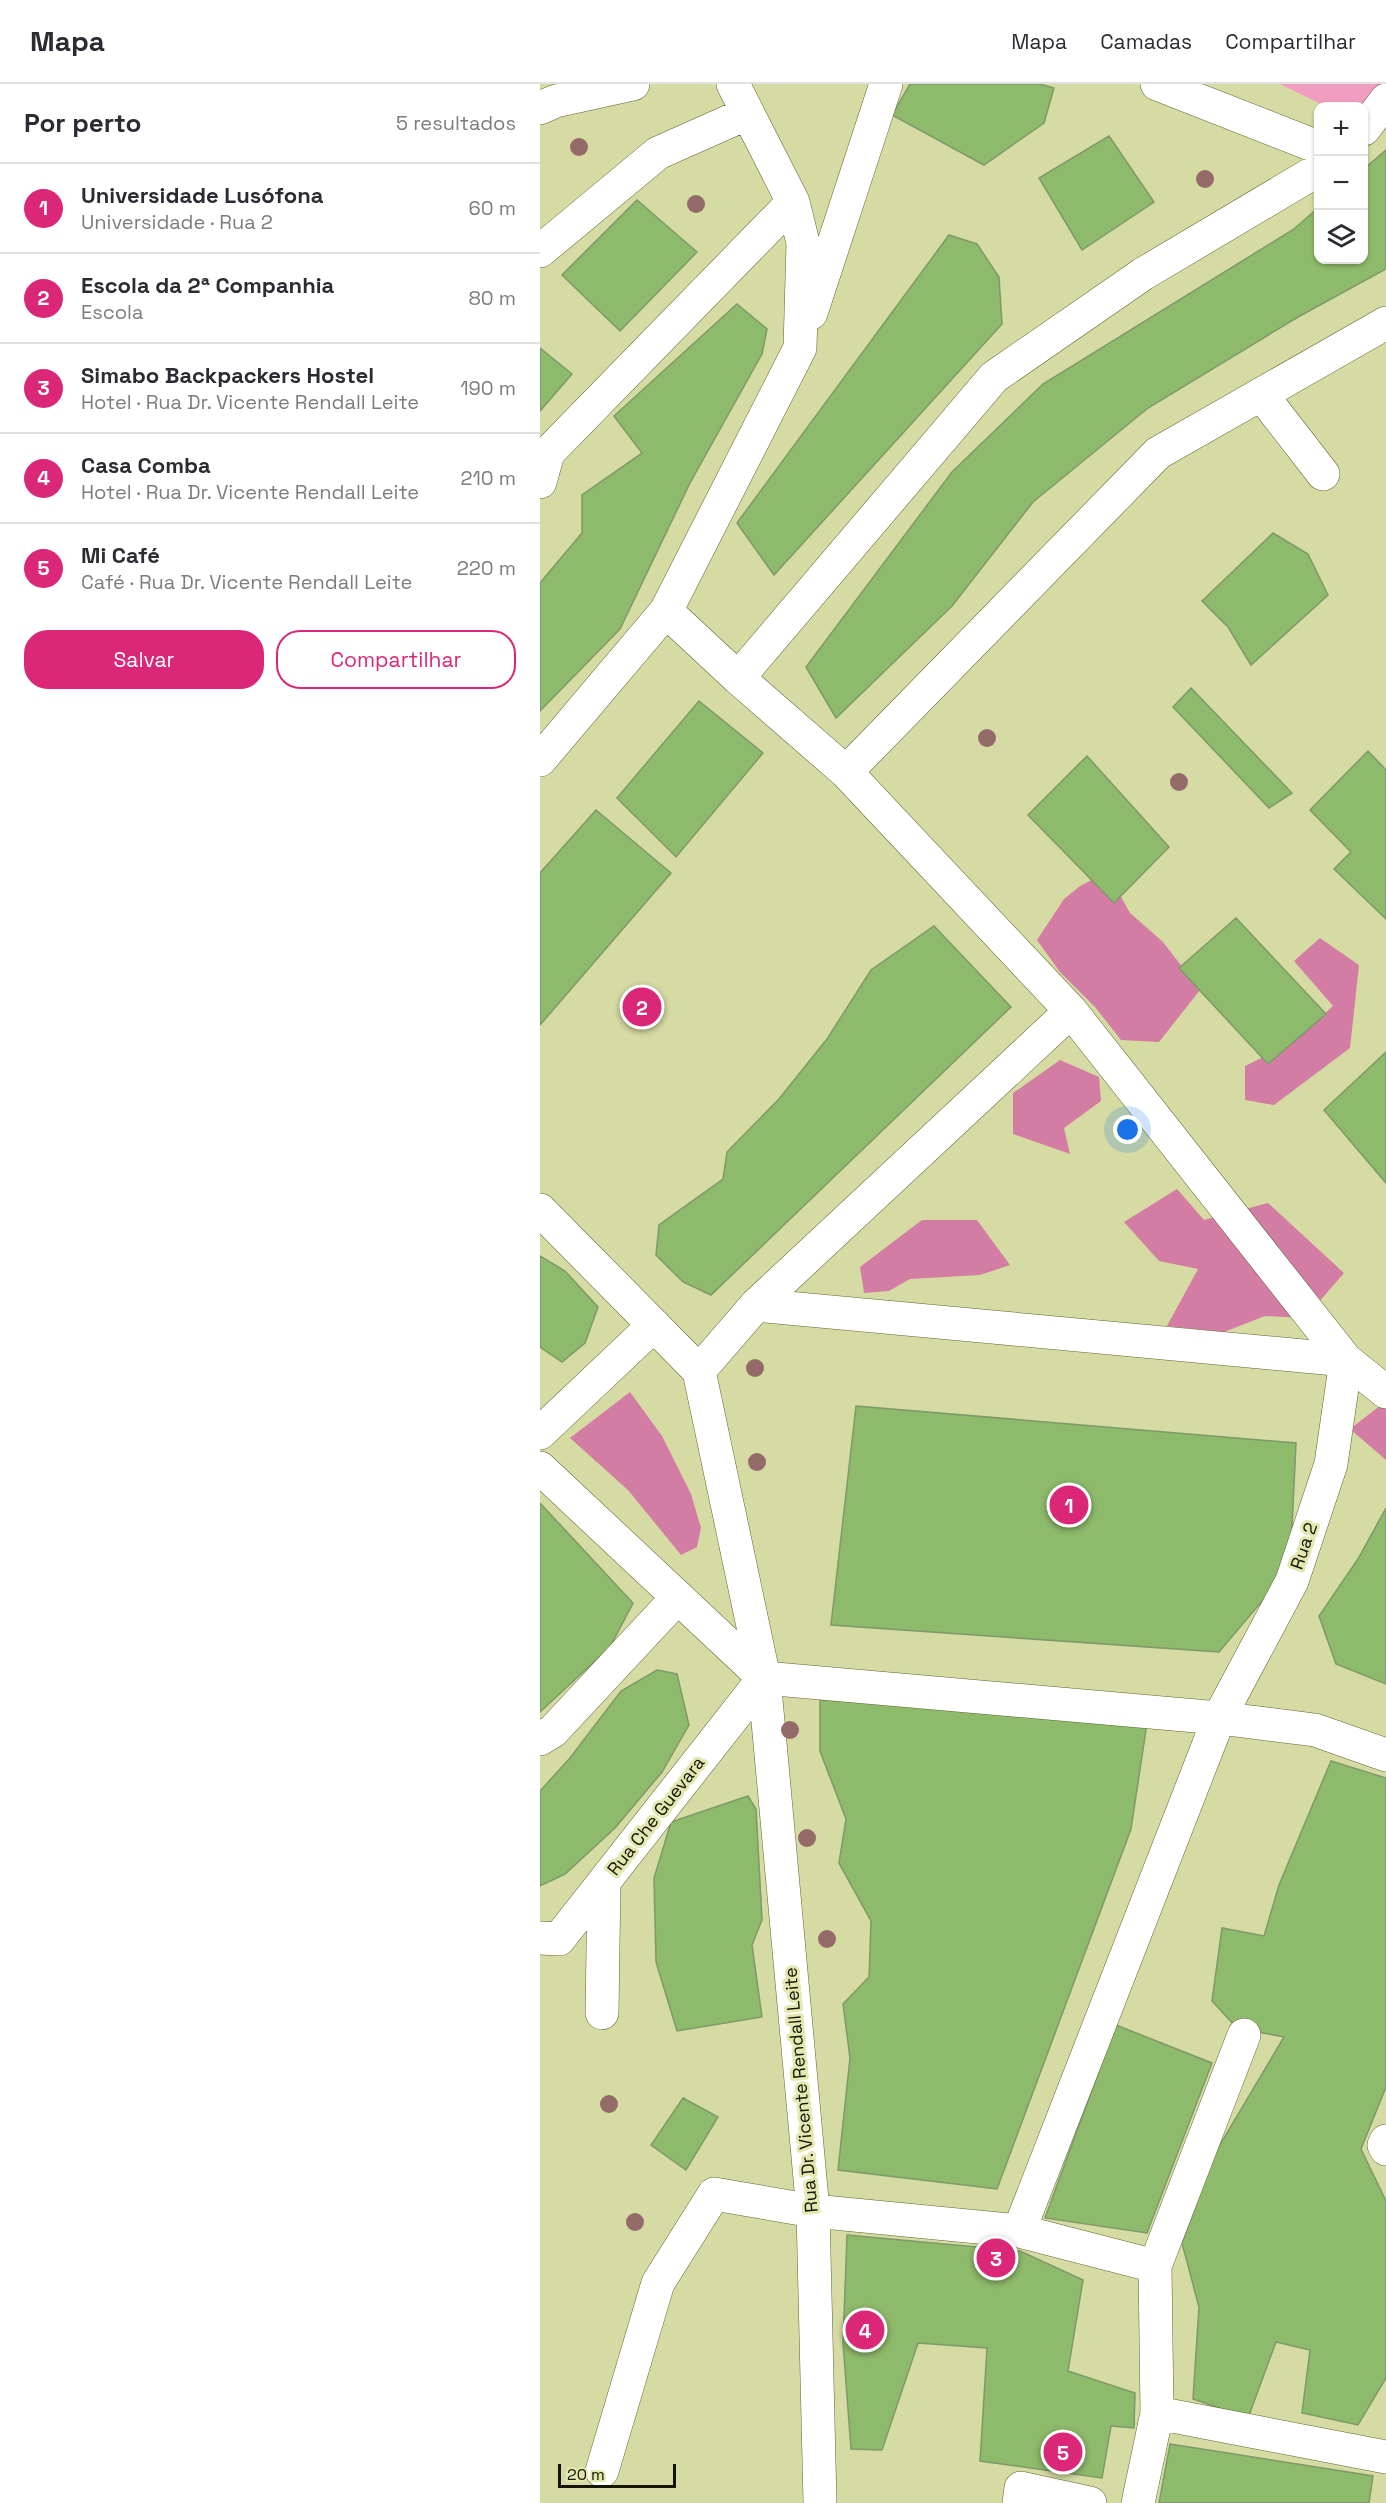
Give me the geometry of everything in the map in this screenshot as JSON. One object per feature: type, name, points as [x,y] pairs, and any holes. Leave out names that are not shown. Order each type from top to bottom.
[{"type":"street","points":[[540,108],[556,101],[633,84]]},
{"type":"street","points":[[733,84],[793,202],[803,243],[800,348]]},
{"type":"street","points":[[540,760],[666,611],[800,348],[886,84]]},
{"type":"street","points":[[1158,84],[1314,145]]},
{"type":"street","points":[[1368,124],[1386,100]]},
{"type":"street","points":[[540,251],[658,153],[748,113]]},
{"type":"street","points":[[738,678],[994,377],[1143,274],[1314,172]]},
{"type":"street","points":[[540,482],[548,453],[793,202]]},
{"type":"street","points":[[846,772],[1158,453],[1386,323]]},
{"type":"street","points":[[1261,394],[1323,474]]},
{"type":"street","points":[[666,611],[738,678],[846,772],[1071,1011],[1346,1360],[1386,1392]]},
{"type":"street","points":[[540,1210],[699,1371],[756,1305],[1071,1011]]},
{"type":"street","points":[[756,1305],[1346,1360]]},
{"type":"street","points":[[540,1433],[654,1325]]},
{"type":"street","name":"Rua 2","points":[[1019,2231],[1219,1718],[1292,1581],[1331,1464],[1346,1360]]},
{"type":"street","name":"Rua Dr. Vicente Rendall Leite","points":[[699,1371],[764,1678],[813,2211],[820,2503]]},
{"type":"street","points":[[540,1468],[764,1678],[1219,1718],[1315,1730],[1386,1755]]},
{"type":"street","points":[[540,1739],[553,1731],[678,1597]]},
{"type":"street","name":"Rua Che Guevara","points":[[540,1938],[559,1939],[764,1678]]},
{"type":"street","points":[[602,2013],[604,1882]]},
{"type":"street","points":[[1138,2503],[1157,2413],[1155,2266],[1244,2035]]},
{"type":"street","points":[[1386,2141],[1384,2145],[1386,2149]]},
{"type":"street","points":[[602,2471],[658,2283],[714,2194],[813,2211],[1019,2231],[1155,2266]]},
{"type":"street","points":[[1157,2413],[1386,2457]]},
{"type":"street","points":[[1019,2503],[1022,2488],[1090,2503]]},
{"type":"shaded area","points":[[1280,84],[1380,84],[1368,107],[1368,102],[1317,102]]},
{"type":"shaded area","points":[[1107,872],[1130,913],[1163,942],[1200,990],[1159,1042],[1121,1040],[1095,1007],[1060,972],[1037,940],[1064,899],[1080,886]]},
{"type":"shaded area","points":[[1320,938],[1359,965],[1350,1048],[1274,1105],[1245,1100],[1245,1066],[1292,1043],[1333,1006],[1294,961]]},
{"type":"shaded area","points":[[1060,1060],[1099,1077],[1101,1101],[1064,1128],[1070,1154],[1013,1134],[1013,1093]]},
{"type":"shaded area","points":[[1177,1189],[1204,1220],[1268,1203],[1344,1273],[1305,1318],[1265,1316],[1224,1332],[1167,1326],[1198,1269],[1159,1261],[1124,1222]]},
{"type":"shaded area","points":[[922,1220],[977,1220],[1010,1265],[980,1275],[910,1279],[889,1291],[864,1293],[860,1267]]},
{"type":"shaded area","points":[[630,1392],[662,1436],[691,1494],[701,1528],[697,1547],[681,1555],[628,1490],[570,1438]]},
{"type":"shaded area","points":[[1386,1401],[1386,1460],[1350,1429]]},
{"type":"building","points":[[910,84],[1040,84],[1054,88],[1044,123],[984,165],[892,115]]},
{"type":"building","points":[[1109,136],[1154,202],[1082,250],[1039,178]]},
{"type":"building","points":[[1386,150],[1386,269],[1298,317],[1148,408],[1033,502],[952,606],[836,718],[806,667],[952,472],[1043,384],[1294,229],[1314,212],[1314,264],[1368,264],[1368,166]]},
{"type":"building","points":[[637,200],[697,252],[620,331],[562,275]]},
{"type":"building","points":[[949,235],[977,244],[999,277],[1002,324],[774,575],[737,523]]},
{"type":"building","points":[[737,304],[767,329],[762,354],[690,483],[620,629],[540,711],[540,583],[582,533],[582,495],[642,453],[614,416]]},
{"type":"building","points":[[540,348],[572,374],[540,411]]},
{"type":"building","points":[[1273,533],[1308,554],[1328,595],[1251,665],[1228,627],[1202,601]]},
{"type":"building","points":[[1191,688],[1292,793],[1269,808],[1173,707]]},
{"type":"building","points":[[699,701],[763,753],[676,857],[617,798]]},
{"type":"building","points":[[1368,751],[1386,770],[1386,919],[1334,869],[1351,852],[1310,810]]},
{"type":"building","points":[[1087,756],[1169,847],[1114,903],[1028,815]]},
{"type":"building","points":[[596,810],[671,873],[540,1025],[540,873]]},
{"type":"building","points":[[1236,918],[1326,1014],[1268,1064],[1179,968]]},
{"type":"building","points":[[934,926],[1011,1007],[711,1295],[683,1282],[656,1255],[659,1225],[723,1179],[727,1152],[779,1099],[827,1039],[871,970]]},
{"type":"building","points":[[1386,1052],[1386,1183],[1324,1110]]},
{"type":"building","points":[[540,1256],[565,1271],[598,1307],[585,1343],[562,1362],[540,1347]]},
{"type":"building","points":[[856,1406],[1296,1443],[1290,1568],[1219,1652],[831,1625]]},
{"type":"building","points":[[540,1503],[633,1603],[610,1647],[540,1712]]},
{"type":"building","points":[[1386,1508],[1386,1684],[1336,1664],[1319,1616],[1358,1559]]},
{"type":"building","points":[[657,1670],[677,1674],[689,1725],[662,1772],[615,1828],[565,1874],[540,1886],[540,1791],[570,1758],[621,1691]]},
{"type":"building","points":[[893,1698],[1147,1723],[1131,1829],[997,2189],[838,2170],[850,2058],[843,2004],[869,1977],[871,1921],[839,1863],[846,1819],[820,1751],[820,1700]]},
{"type":"building","points":[[1331,1761],[1386,1778],[1386,2087],[1361,2149],[1386,2201],[1386,2378],[1358,2425],[1302,2413],[1310,2350],[1276,2342],[1248,2418],[1193,2399],[1199,2307],[1182,2243],[1215,2153],[1284,2037],[1237,2028],[1212,2001],[1222,1928],[1264,1936],[1279,1885]]},
{"type":"building","points":[[748,1796],[756,1809],[762,1920],[752,1945],[762,2017],[677,2031],[656,1962],[654,1878],[671,1822]]},
{"type":"building","points":[[1116,2025],[1212,2063],[1147,2233],[1045,2218]]},
{"type":"building","points":[[683,2098],[718,2117],[686,2170],[651,2145]]},
{"type":"building","points":[[847,2235],[1020,2251],[1083,2280],[1068,2371],[1135,2393],[1134,2428],[1111,2426],[1102,2478],[980,2461],[987,2348],[918,2343],[882,2450],[851,2449],[843,2343]]},
{"type":"building","points":[[1170,2444],[1373,2476],[1369,2503],[1159,2503]]},
{"type":"place","name":"Escola da 2ª Companhia","points":[[642,1007]]},
{"type":"place","name":"Universidade Lusófona","points":[[1069,1505]]},
{"type":"place","name":"Simabo Backpackers Hostel","points":[[996,2258]]},
{"type":"place","name":"Casa Comba","points":[[865,2330]]},
{"type":"place","name":"Mi Café","points":[[1063,2452]]}]
